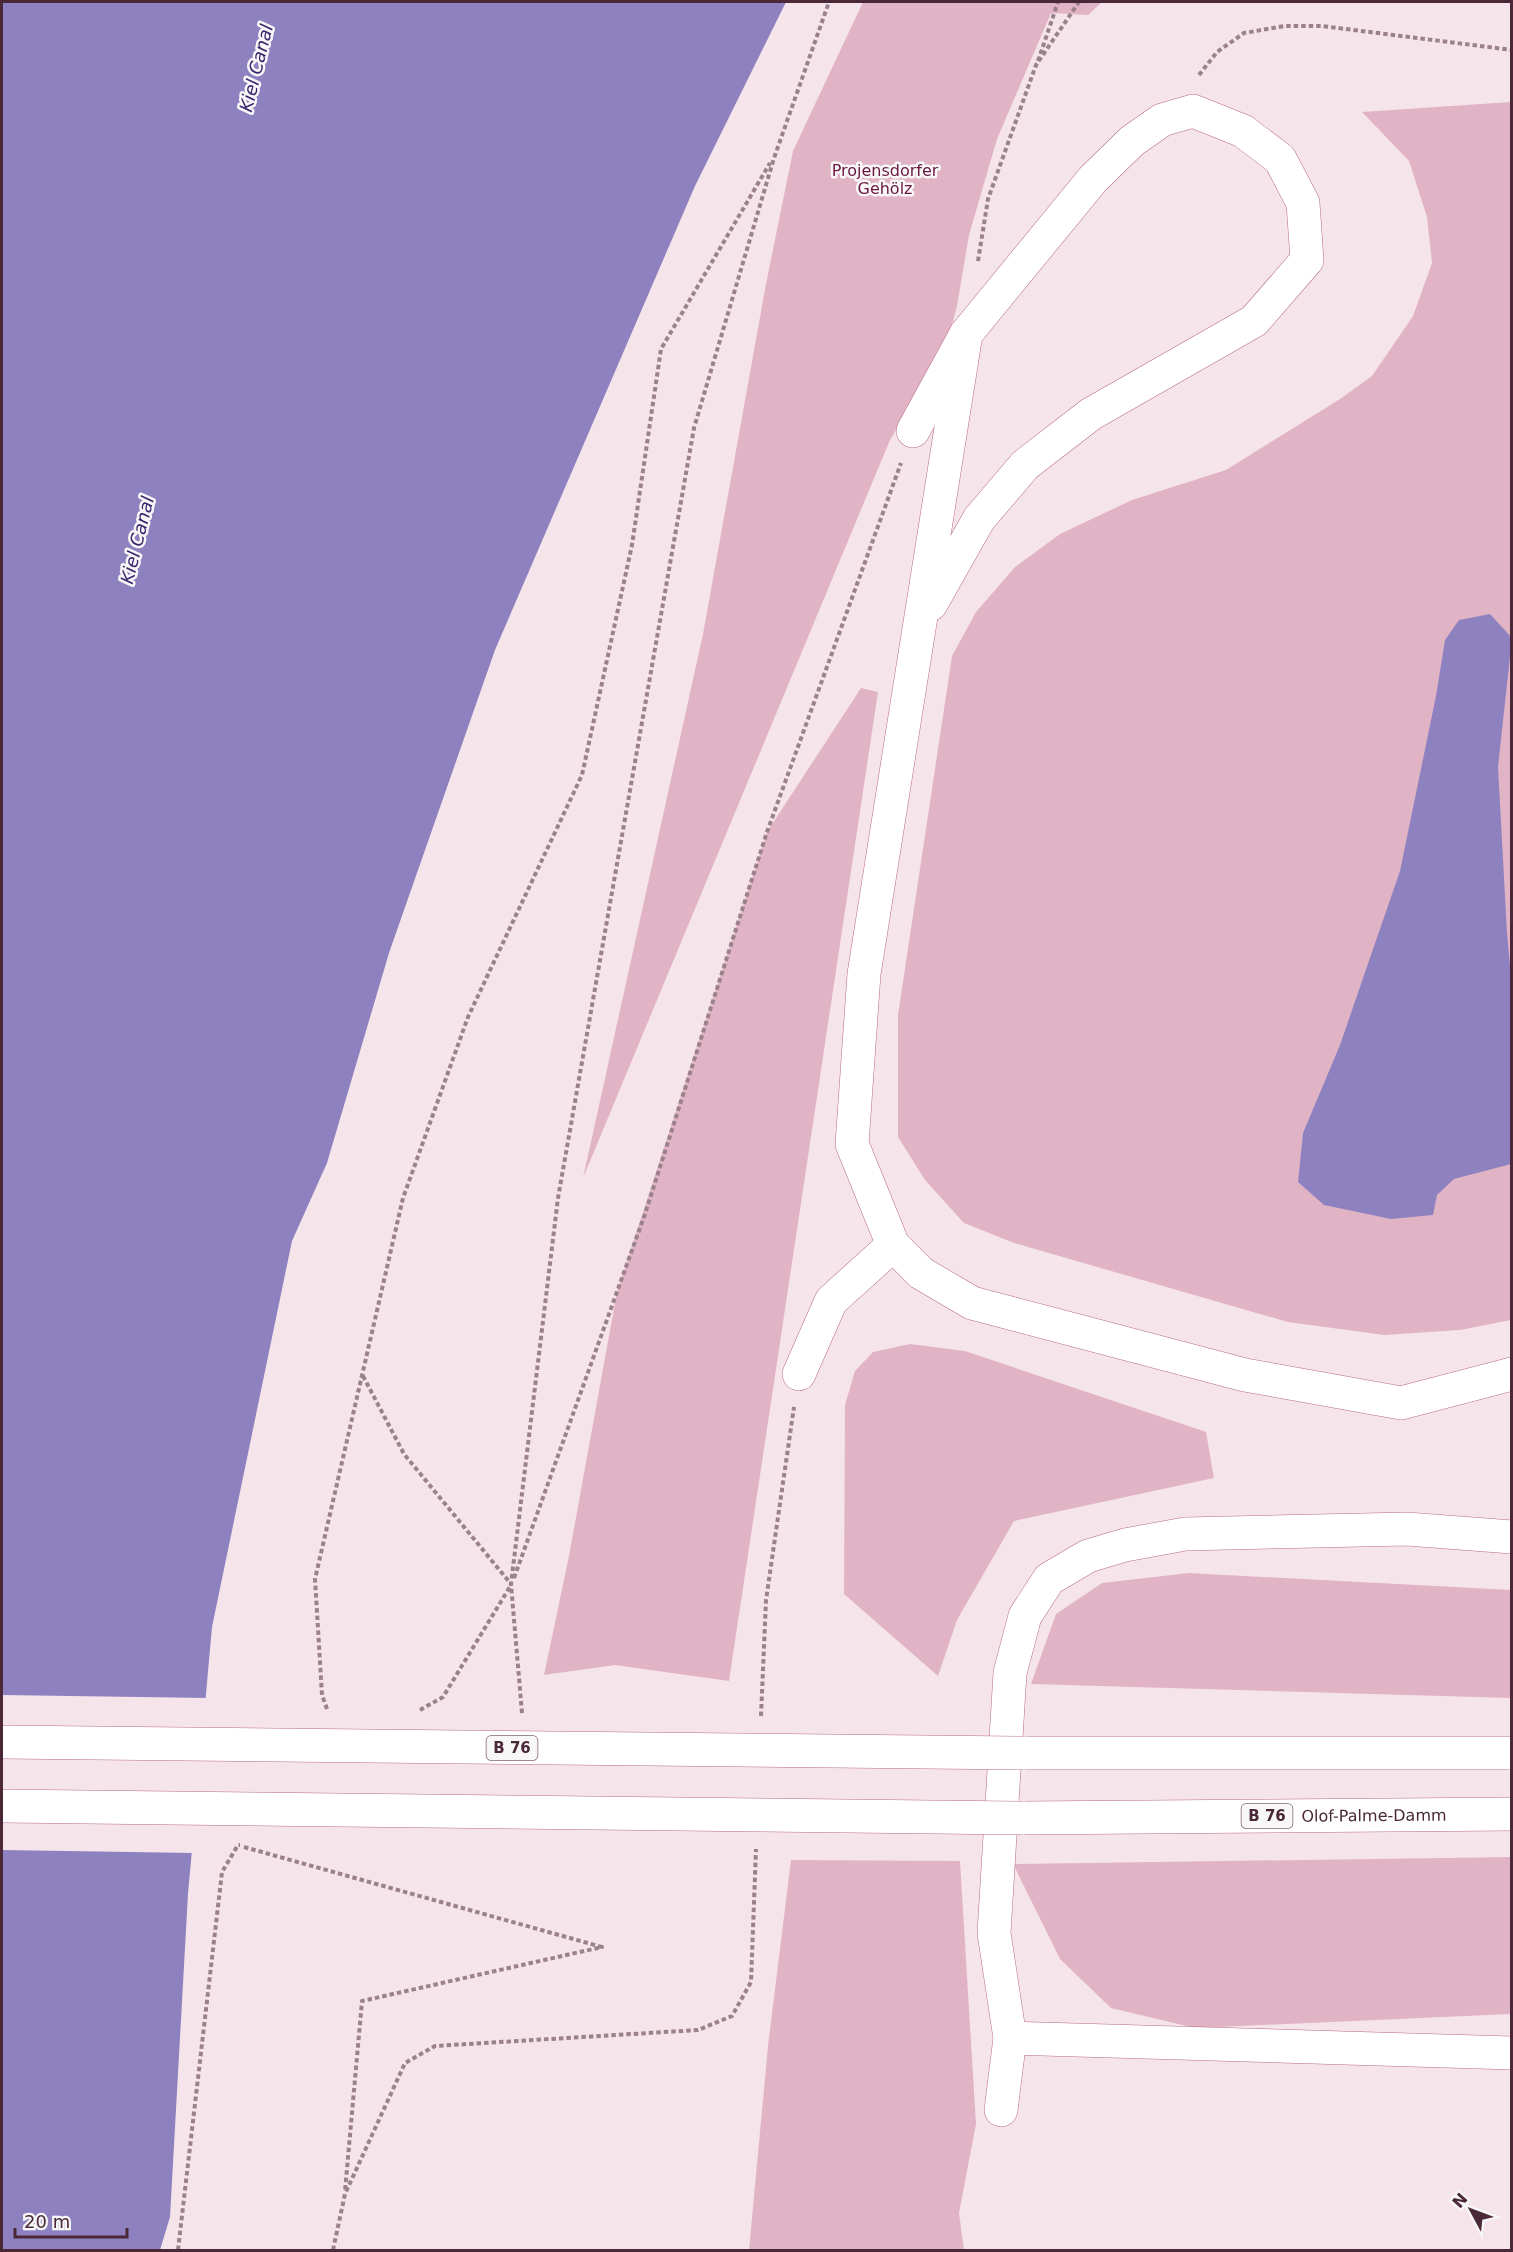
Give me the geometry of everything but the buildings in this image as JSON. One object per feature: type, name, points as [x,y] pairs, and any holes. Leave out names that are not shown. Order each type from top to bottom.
[{"type":"main road","points":[[913,431],[966,334],[1093,179],[1132,141],[1162,120],[1193,111],[1243,131],[1280,159],[1303,203],[1307,260],[1254,321],[1091,414],[1025,465],[979,519],[921,621]]},
{"type":"main road","points":[[966,334],[864,974],[852,1144],[893,1245],[921,1273],[972,1303],[1245,1375],[1401,1403],[1512,1374]]},
{"type":"main road","points":[[799,1374],[831,1301],[893,1245]]},
{"type":"main road","points":[[1001,2110],[1010,2038],[994,1933],[1010,1673],[1025,1616],[1049,1579],[1088,1556],[1125,1545],[1185,1534],[1407,1529],[1512,1537]]},
{"type":"main road","name":"B 76","points":[[2,1742],[1023,1753],[1512,1753]]},
{"type":"main road","name":"Olof-Palme-Damm","points":[[2,1806],[1022,1818],[1512,1814]]},
{"type":"main road","points":[[1010,2038],[1512,2053]]},
{"type":"path","points":[[523,1722],[511,1584],[558,1198],[694,428],[774,158],[829,2]]},
{"type":"path","points":[[977,267],[988,199],[1058,2]]},
{"type":"path","points":[[1036,65],[1079,2]]},
{"type":"path","points":[[1193,111],[1193,93],[1198,76],[1217,52],[1244,33],[1285,26],[1322,26],[1512,50]]},
{"type":"path","points":[[329,1715],[322,1695],[315,1579],[403,1198],[468,1017],[582,775],[632,545],[661,349],[774,158]]},
{"type":"path","points":[[511,1584],[645,1214],[771,821],[913,431]]},
{"type":"path","points":[[363,1376],[404,1454],[511,1584]]},
{"type":"path","points":[[238,1845],[258,1844]]},
{"type":"path","points":[[238,1845],[602,1947],[362,2001],[345,2194],[333,2250]]},
{"type":"path","points":[[178,2250],[222,1872],[238,1845]]},
{"type":"path","points":[[345,2194],[405,2062]]},
{"type":"green space","name":"Projensdorfer Gehölz","points":[[863,2],[1102,2],[1088,15],[1051,13],[997,139],[969,235],[957,306],[945,351],[890,440],[583,1178],[703,634],[766,284],[793,151]]},
{"type":"green space","points":[[1511,102],[1511,1320],[1460,1330],[1384,1335],[1288,1322],[1014,1243],[964,1223],[925,1180],[898,1137],[898,1015],[952,656],[976,612],[1015,567],[1060,534],[1132,500],[1226,470],[1340,399],[1372,376],[1413,316],[1432,263],[1427,217],[1409,161],[1362,112]]},
{"type":"green space","points":[[861,688],[878,692],[729,1681],[615,1665],[544,1675],[569,1556],[617,1292],[767,832]]},
{"type":"green space","points":[[910,1344],[965,1351],[1206,1432],[1214,1478],[1014,1521],[957,1620],[938,1676],[844,1594],[845,1405],[855,1371],[873,1352]]},
{"type":"green space","points":[[1189,1573],[1511,1590],[1511,1698],[1031,1684],[1056,1614],[1102,1583]]},
{"type":"green space","points":[[1511,1857],[1511,2014],[1195,2028],[1111,2008],[1060,1959],[1013,1864]]},
{"type":"green space","points":[[791,1860],[960,1861],[976,2124],[959,2213],[964,2250],[749,2250],[768,2046]]},
{"type":"water","name":"Kiel Canal","points":[[2,2],[786,2],[695,186],[495,650],[389,953],[327,1163],[292,1241],[212,1627],[188,1894],[170,2217],[160,2250],[2,2250]]},
{"type":"water","points":[[1490,614],[1512,638],[1498,767],[1512,986],[1511,1164],[1454,1179],[1437,1195],[1433,1215],[1391,1219],[1324,1205],[1298,1182],[1303,1133],[1340,1045],[1400,871],[1436,696],[1445,640],[1459,620]]},
{"type":"pier","points":[[2,1695],[208,1698],[195,1853],[2,1850]]}]
